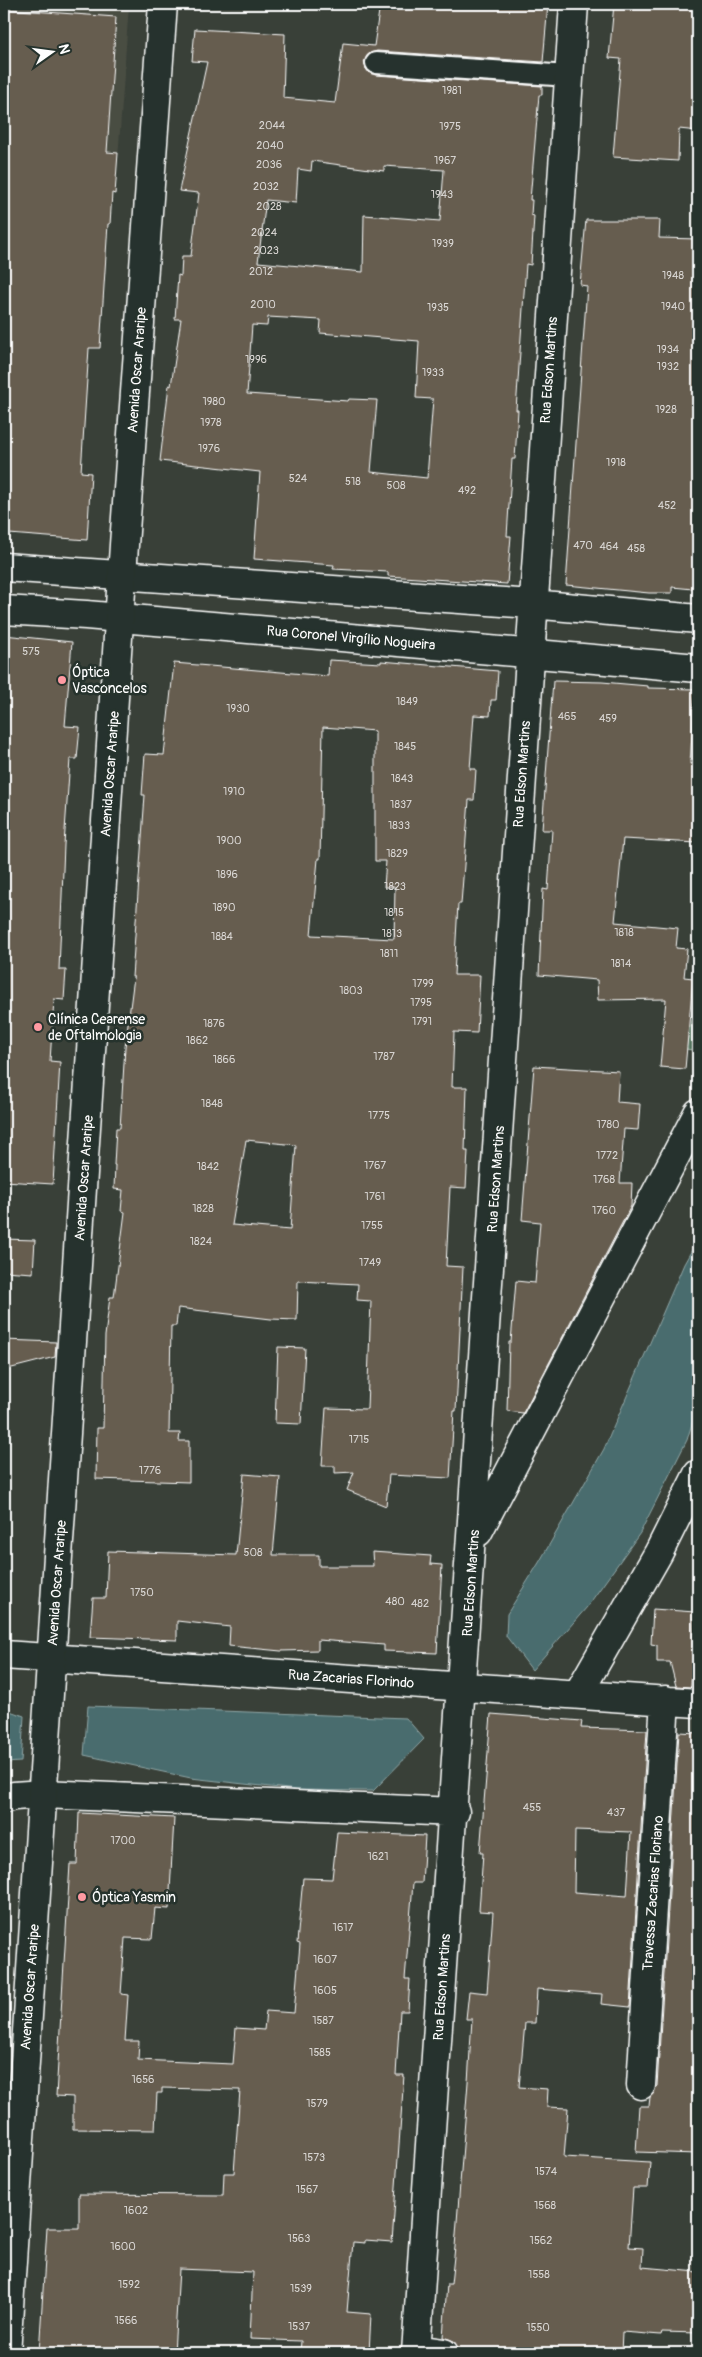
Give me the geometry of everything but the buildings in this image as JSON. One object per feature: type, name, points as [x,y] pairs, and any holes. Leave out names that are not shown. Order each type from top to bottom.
[{"type":"street","name":"Avenida Oscar Araripe","points":[[6,2353],[11,2147],[44,1794],[120,618],[163,4]]},
{"type":"street","name":"Rua Edson Martins","points":[[416,2351],[464,1687],[532,604],[574,4]]},
{"type":"street","points":[[4,567],[532,604],[698,619]]},
{"type":"street","name":"Rua Coronel Virgílio Nogueira","points":[[4,610],[120,618],[698,668]]},
{"type":"street","points":[[473,1541],[698,1113]]},
{"type":"street","points":[[578,1694],[659,1552],[698,1474]]},
{"type":"street","name":"Rua Zacarias Florindo","points":[[4,1655],[698,1703]]},
{"type":"street","name":"Travessa Zacarias Floriano","points":[[641,2085],[665,1700]]},
{"type":"street","points":[[4,1799],[14,1796],[44,1794],[455,1812]]},
{"type":"street","points":[[416,2351],[444,2353]]},
{"type":"lane","points":[[376,63],[569,76]]},
{"type":"shaded area","points":[[4,4],[129,4],[118,159],[4,152]]},
{"type":"green space","points":[[698,980],[698,1051],[686,1049]]},
{"type":"water","points":[[698,1239],[698,1404],[687,1440],[640,1533],[587,1607],[532,1670],[506,1636],[507,1614],[540,1561],[604,1449],[684,1264]]},
{"type":"water","points":[[88,1706],[406,1718],[424,1739],[373,1791],[297,1790],[191,1778],[84,1755]]},
{"type":"water","points":[[4,1709],[24,1716],[21,1762],[4,1763]]},
{"type":"place","name":"Óptica Vasconcelos","points":[[62,680]]},
{"type":"place","name":"Clínica Cearense de Oftalmologia","points":[[38,1027]]},
{"type":"place","name":"Óptica Yasmin","points":[[82,1897]]}]
